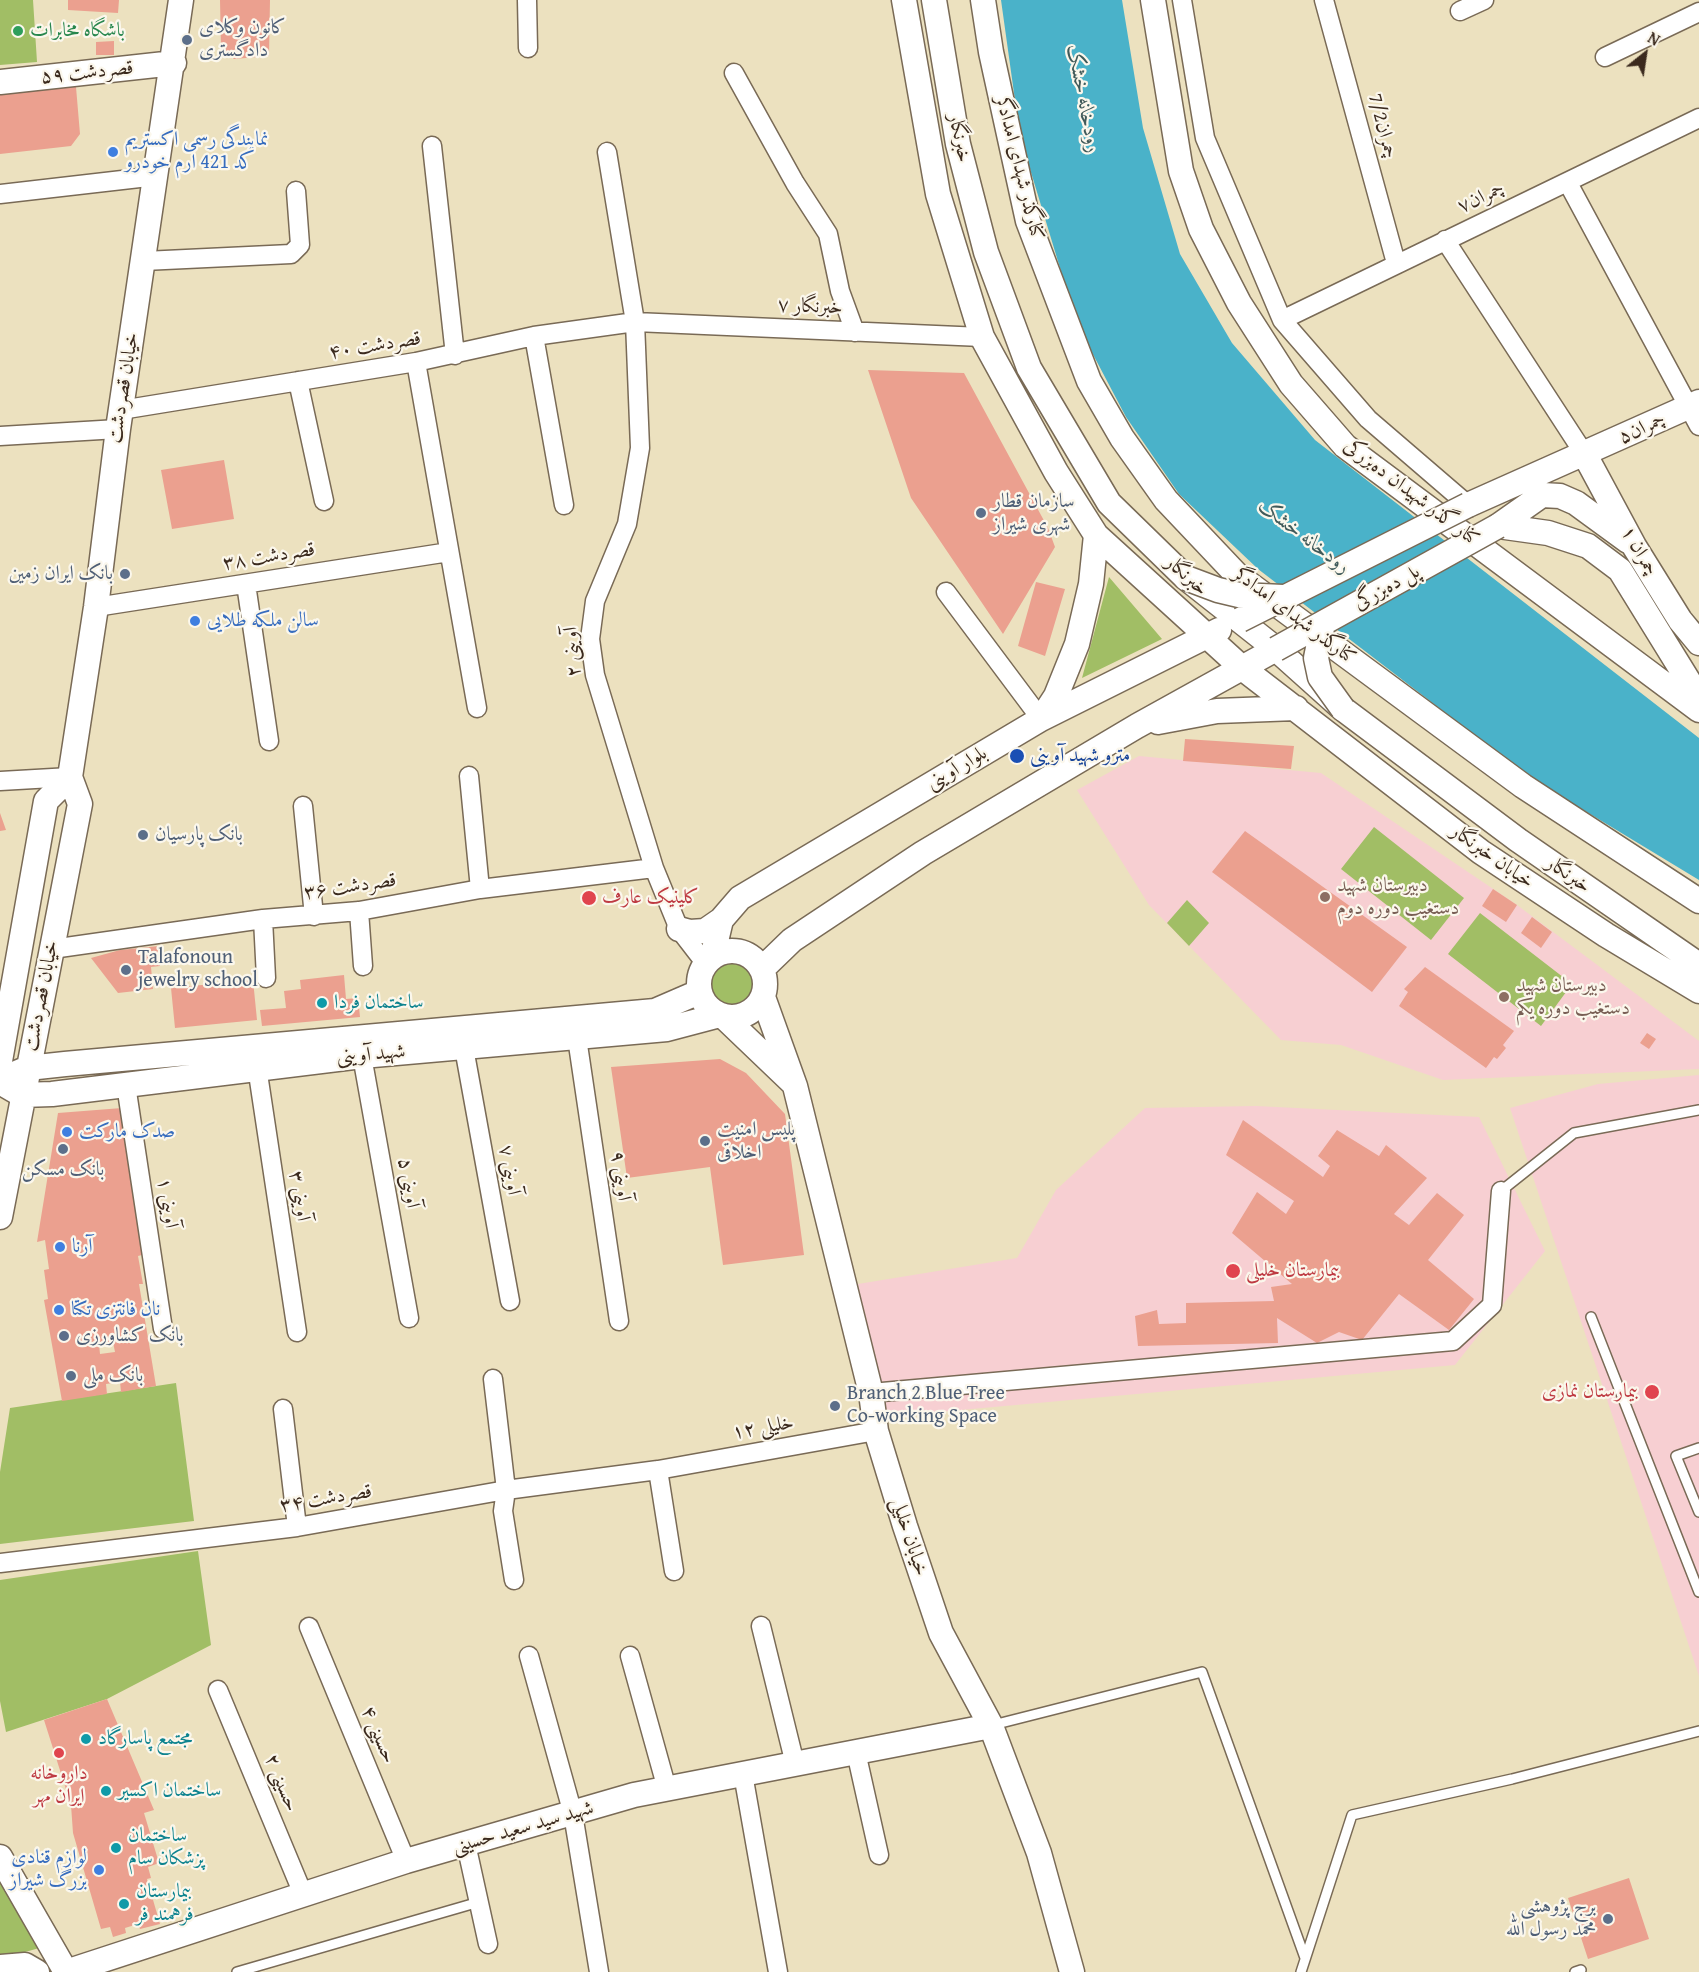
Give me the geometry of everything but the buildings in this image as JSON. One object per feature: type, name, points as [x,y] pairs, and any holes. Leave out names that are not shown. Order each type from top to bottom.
[{"type":"main road","name":"خیابان قصردشت","points":[[0,1217],[2,1164],[28,1068],[80,804],[70,777],[96,607],[119,419],[174,63],[181,0]]},
{"type":"main road","name":"خبرنگار","points":[[904,0],[938,194],[982,337],[1056,472],[1096,535],[1206,637],[1241,667],[1296,708]]},
{"type":"main road","name":"خبرنگار","points":[[934,0],[958,144],[986,252],[1029,368],[1109,503],[1186,578],[1276,649],[1343,709],[1518,840],[1699,965]]},
{"type":"main road","name":"کنارگذر شهدای امدادگر","points":[[983,0],[990,52],[1028,221],[1089,381],[1122,438],[1166,500],[1237,575],[1522,786],[1699,901]]},
{"type":"main road","name":"کنار گذر شهیدان ده‌بزرکی","points":[[1153,0],[1181,171],[1201,229],[1239,303],[1291,384],[1345,446],[1699,710]]},
{"type":"main road","name":"۵۹ قصردشت","points":[[0,82],[174,63]]},
{"type":"main road","name":"چمران۵","points":[[1468,505],[1696,412]]},
{"type":"main road","name":"چمران ۱","points":[[1586,455],[1635,546],[1680,620],[1699,643]]},
{"type":"main road","name":"پل ده‌بزرگی","points":[[1276,649],[1498,526],[1542,495],[1560,496],[1598,517],[1635,546]]},
{"type":"main road","name":"پل ده‌بزرگی","points":[[1240,620],[1468,505]]},
{"type":"main road","points":[[1498,526],[1548,533],[1588,546],[1620,570],[1699,698]]},
{"type":"main road","points":[[1041,719],[1056,696],[1077,644],[1091,584],[1096,535]]},
{"type":"main road","points":[[1186,578],[1218,591],[1239,595],[1285,597]]},
{"type":"main road","name":"بلوار آوینی","points":[[709,961],[721,920],[740,898],[1041,719],[1240,620]]},
{"type":"main road","points":[[1323,623],[1316,658],[1320,677],[1343,709]]},
{"type":"main road","points":[[762,969],[792,940],[923,854],[1137,726],[1276,649]]},
{"type":"main road","points":[[1137,726],[1217,711],[1296,708]]},
{"type":"main road","name":"خیابان خبرنگار","points":[[1296,708],[1481,852],[1606,935],[1699,991]]},
{"type":"main road","name":"خیابان قصردشت","points":[[0,1061],[9,964],[46,801],[70,777]]},
{"type":"main road","points":[[1613,906],[1699,947]]},
{"type":"main road","points":[[679,929],[690,932],[705,931],[721,920]]},
{"type":"main road","points":[[721,1016],[730,1018],[746,1014],[762,997],[765,988],[762,969],[751,957],[735,951],[719,953],[709,961],[699,977],[699,992],[707,1006],[721,1016],[795,1086]]},
{"type":"main road","name":"شهید آوینی","points":[[0,1081],[28,1068],[655,1011],[699,992]]},
{"type":"main road","name":"خیابان خلیلی","points":[[762,997],[795,1086],[871,1393],[876,1431],[941,1633],[991,1726],[1039,1853],[1072,1972]]},
{"type":"main road","name":"شهید آوینی","points":[[22,1095],[126,1085],[257,1067],[362,1056],[667,1029],[721,1016]]},
{"type":"main road","points":[[0,1081],[22,1095]]},
{"type":"main road","name":"شهید سید سعید حسینی","points":[[66,1972],[406,1861],[634,1795],[991,1726]]},
{"type":"main road","points":[[0,1857],[66,1972]]},
{"type":"main road","points":[[0,1967],[25,1965],[37,1972]]},
{"type":"street","points":[[527,0],[528,48]]},
{"type":"street","points":[[1182,0],[1205,138],[1282,320],[1368,419],[1468,505]]},
{"type":"street","name":"7/2چمران","points":[[1324,0],[1396,263]]},
{"type":"street","points":[[1460,11],[1484,0]]},
{"type":"street","points":[[1605,57],[1699,12]]},
{"type":"street","points":[[734,73],[789,173],[828,234],[840,291],[855,332]]},
{"type":"street","name":"چمران۷","points":[[1282,320],[1699,118]]},
{"type":"street","points":[[432,146],[455,355]]},
{"type":"street","name":"۲ آوینی","points":[[607,152],[635,322],[640,448],[627,524],[595,601],[590,639],[595,675],[654,868],[679,929],[709,961]]},
{"type":"street","points":[[0,194],[157,176]]},
{"type":"street","points":[[1568,183],[1696,412]]},
{"type":"street","points":[[144,261],[291,254],[300,246],[296,191]]},
{"type":"street","points":[[1445,240],[1586,455]]},
{"type":"street","name":"۷ خبرنگار","points":[[635,322],[982,337]]},
{"type":"street","name":"۴۰ قصردشت","points":[[0,436],[119,419],[298,381],[455,355],[534,336],[635,322]]},
{"type":"street","points":[[534,336],[564,504]]},
{"type":"street","points":[[416,362],[477,708]]},
{"type":"street","points":[[298,381],[324,501]]},
{"type":"street","name":"۳۸ قصردشت","points":[[96,607],[449,552]]},
{"type":"street","points":[[246,584],[269,741]]},
{"type":"street","points":[[946,592],[1041,719]]},
{"type":"street","points":[[468,776],[480,889]]},
{"type":"street","points":[[0,781],[70,777]]},
{"type":"street","points":[[303,806],[314,916]]},
{"type":"street","name":"۳۶ قصردشت","points":[[52,949],[263,919],[359,911],[480,889],[654,868]]},
{"type":"street","points":[[359,911],[363,966]]},
{"type":"street","points":[[263,919],[266,978]]},
{"type":"street","name":"۹ آوینی","points":[[577,1038],[619,1321]]},
{"type":"street","name":"۷ آوینی","points":[[464,1048],[510,1301]]},
{"type":"street","name":"۵ آوینی","points":[[362,1056],[409,1318]]},
{"type":"street","name":"۳ آوینی","points":[[257,1067],[297,1332]]},
{"type":"street","name":"۱ آوینی","points":[[126,1085],[163,1329]]},
{"type":"street","points":[[871,1393],[1453,1341],[1492,1305],[1501,1191]]},
{"type":"street","points":[[493,1379],[506,1490],[503,1511],[514,1580]]},
{"type":"street","points":[[284,1408],[297,1527]]},
{"type":"street","name":"۱۲ خلیلی","points":[[658,1470],[876,1431]]},
{"type":"street","points":[[658,1470],[674,1571]]},
{"type":"street","name":"قصردشت ۳۴","points":[[0,1563],[297,1527],[506,1490],[658,1470]]},
{"type":"street","points":[[761,1626],[795,1764]]},
{"type":"street","name":"۴ حسینی","points":[[309,1627],[406,1861]]},
{"type":"street","points":[[529,1656],[573,1814],[599,1972]]},
{"type":"street","points":[[630,1656],[667,1789]]},
{"type":"street","name":"۲ حسینی","points":[[218,1690],[303,1894]]},
{"type":"street","points":[[856,1752],[879,1855]]},
{"type":"street","points":[[743,1774],[778,1972]]},
{"type":"street","points":[[466,1844],[489,1944]]},
{"type":"lane","points":[[1501,1191],[1574,1132],[1699,1110]]},
{"type":"lane","points":[[1591,1317],[1699,1592]]},
{"type":"lane","points":[[1699,1448],[1676,1456],[1699,1512]]},
{"type":"lane","points":[[991,1726],[1202,1672],[1305,1958]]},
{"type":"lane","points":[[1301,1972],[1352,1815],[1512,1779],[1699,1731]]},
{"type":"lane","points":[[237,1972],[479,1902]]},
{"type":"shaded area","name":"دبیرستان شهید دستغیب دوره دوم","points":[[1139,756],[1321,773],[1517,905],[1699,1041],[1699,1069],[1443,1080],[1341,1045],[1281,1040],[1149,905],[1077,790]]},
{"type":"shaded area","name":"بیمارستان نمازی","points":[[1699,1075],[1699,1676],[1510,1108],[1598,1084]]},
{"type":"shaded area","name":"بیمارستان خلیلی","points":[[1256,1106],[1479,1117],[1545,1251],[1455,1365],[884,1417],[858,1284],[1017,1258],[1056,1190],[1145,1108]]},
{"type":"green space","name":"باشگاه مخابرات","points":[[0,0],[33,0],[37,62],[0,65]]},
{"type":"green space","points":[[1109,577],[1162,639],[1082,678]]},
{"type":"green space","points":[[1374,827],[1464,898],[1431,940],[1341,869]]},
{"type":"green space","points":[[1187,900],[1209,923],[1189,946],[1167,923]]},
{"type":"green space","points":[[1480,913],[1572,984],[1541,1026],[1448,954]]},
{"type":"green space","points":[[732,959],[750,966],[757,984],[750,1002],[732,1009],[714,1002],[707,984],[714,966]]},
{"type":"green space","points":[[176,1383],[194,1521],[0,1544],[0,1472],[10,1408]]},
{"type":"green space","points":[[198,1551],[211,1645],[107,1699],[6,1732],[0,1701],[0,1580]]},
{"type":"green space","points":[[0,1880],[43,1947],[0,1959]]},
{"type":"water","name":"رودخانه خشک","points":[[1001,0],[1122,0],[1143,128],[1180,254],[1232,343],[1315,440],[1699,738],[1699,880],[1529,777],[1258,569],[1179,494],[1126,417],[1077,324],[1020,136]]},
{"type":"place","name":"باشگاه مخابرات","points":[[18,31]]},
{"type":"place","name":"کانون وکلای دادگستری","points":[[187,40]]},
{"type":"place","name":"نمایندگی رسمی اکستریم کد 421 ارم خودرو","points":[[113,152]]},
{"type":"place","name":"سازمان قطار شهری شیراز","points":[[981,513]]},
{"type":"place","name":"بانک ایران زمین","points":[[125,574]]},
{"type":"place","name":"سالن ملکه طلایی","points":[[195,621]]},
{"type":"place","name":"مترو شهید آوینی","points":[[1017,756]]},
{"type":"place","name":"بانک پارسیان","points":[[143,835]]},
{"type":"place","name":"دبیرستان شهید دستغیب دوره دوم","points":[[1325,897]]},
{"type":"place","name":"کلینیک عارف","points":[[589,898]]},
{"type":"place","name":"Talafonoun jewelry school","points":[[126,970]]},
{"type":"place","name":"دبیرستان شهید دستغیب دوره یکم","points":[[1504,997]]},
{"type":"place","name":"ساختمان فردا","points":[[322,1003]]},
{"type":"place","name":"صدک مارکت","points":[[67,1132]]},
{"type":"place","name":"پلیس امنیت اخلاقی","points":[[705,1141]]},
{"type":"place","name":"بانک مسکن","points":[[63,1149]]},
{"type":"place","name":"آرنا","points":[[60,1247]]},
{"type":"place","name":"بیمارستان خلیلی","points":[[1233,1271]]},
{"type":"place","name":"نان فانتزی تکتا","points":[[59,1310]]},
{"type":"place","name":"بانک کشاورزی","points":[[64,1336]]},
{"type":"place","name":"بانک ملی","points":[[71,1376]]},
{"type":"place","name":"بیمارستان نمازی","points":[[1652,1392]]},
{"type":"place","name":"Branch 2 Blue Tree Co-working Space","points":[[835,1406]]},
{"type":"place","name":"مجتمع پاسارگاد","points":[[86,1739]]},
{"type":"place","name":"داروخانه ایران مهر","points":[[59,1753]]},
{"type":"place","name":"ساختمان اکسیر","points":[[106,1791]]},
{"type":"place","name":"ساختمان پزشکان سام","points":[[116,1848]]},
{"type":"place","name":"لوازم قنادی بزرگ شیراز","points":[[99,1870]]},
{"type":"place","name":"بیمارستان فرهمند فر","points":[[124,1904]]},
{"type":"place","name":"برج پژوهشی محمد رسول الله","points":[[1608,1919]]}]
